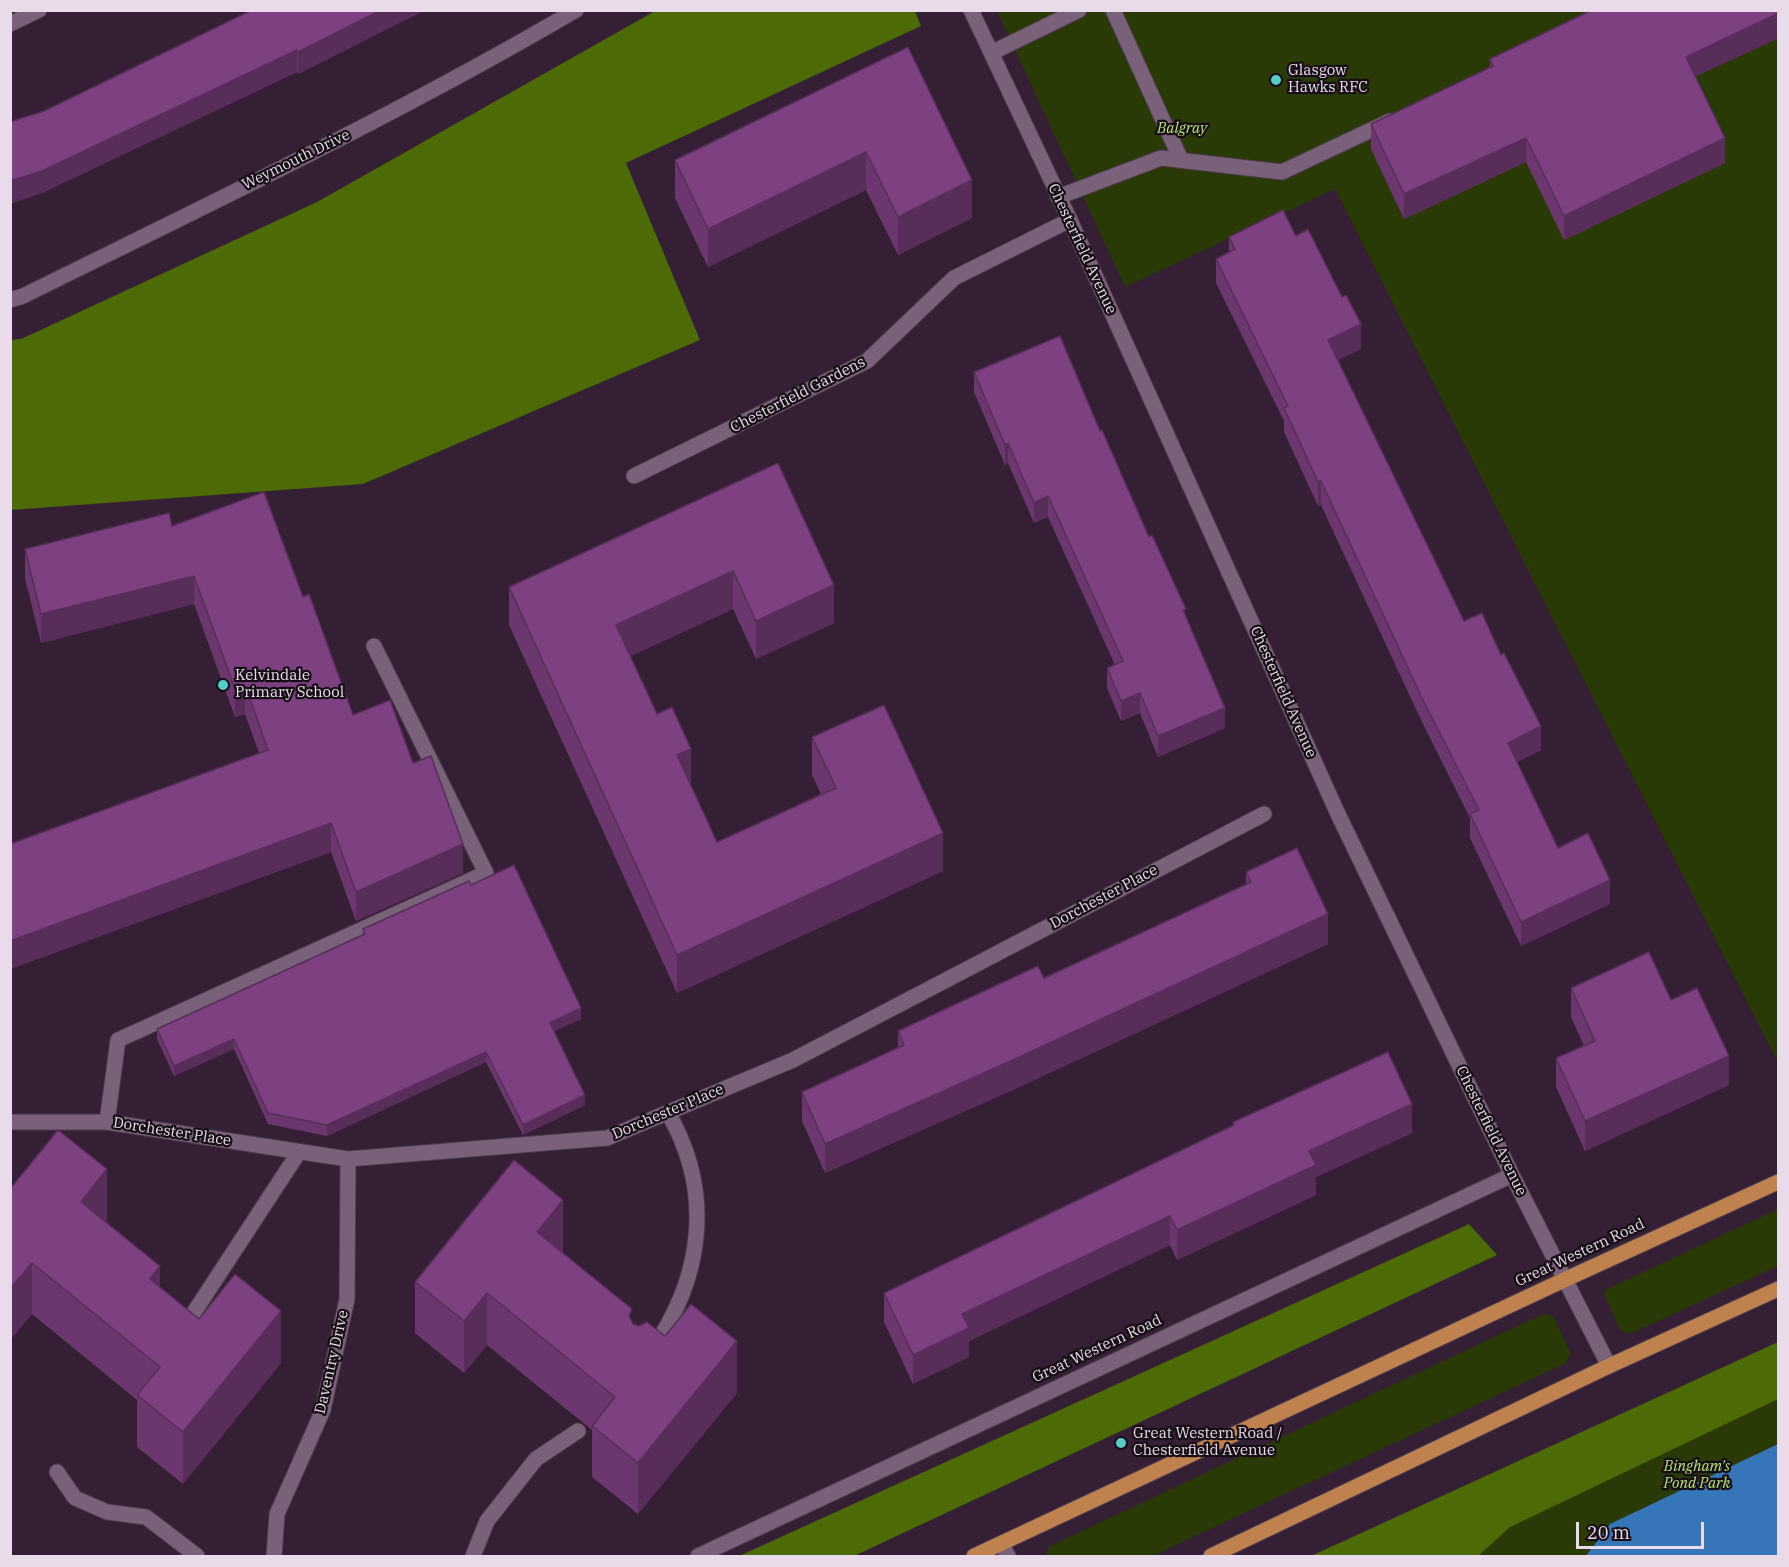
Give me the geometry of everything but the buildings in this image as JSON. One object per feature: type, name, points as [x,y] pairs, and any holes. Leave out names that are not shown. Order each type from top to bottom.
[{"type":"main road","name":"Great Western Road","points":[[974,1557],[1005,1550],[1564,1280],[1779,1182]]},
{"type":"main road","points":[[1211,1557],[1609,1366],[1779,1289]]},
{"type":"street","points":[[10,24],[39,10]]},
{"type":"street","name":"Weymouth Drive","points":[[10,300],[23,296],[370,124],[490,60],[576,10]]},
{"type":"street","name":"Chesterfield Avenue","points":[[971,10],[993,52],[1070,220],[1338,814],[1564,1280],[1609,1366]]},
{"type":"street","points":[[993,52],[1079,10]]},
{"type":"street","points":[[1113,10],[1181,160]]},
{"type":"street","points":[[1059,197],[1161,158],[1282,172],[1399,117]]},
{"type":"street","name":"Chesterfield Gardens","points":[[634,476],[867,361],[954,279],[1070,220]]},
{"type":"street","points":[[107,1122],[118,1040],[486,873],[374,646]]},
{"type":"street","name":"Dorchester Place","points":[[10,1122],[107,1122],[348,1159],[607,1138],[793,1060],[1264,814]]},
{"type":"street","points":[[639,1368],[676,1311],[691,1271],[696,1238],[693,1175],[684,1140],[668,1113]]},
{"type":"street","points":[[187,1323],[299,1152]]},
{"type":"street","name":"Daventry Drive","points":[[274,1557],[277,1514],[323,1410],[347,1299],[348,1159]]},
{"type":"street","name":"Great Western Road","points":[[698,1557],[1512,1174]]},
{"type":"street","points":[[473,1557],[487,1521],[536,1459],[578,1431]]},
{"type":"street","points":[[57,1472],[75,1498],[107,1512],[146,1517],[197,1557]]},
{"type":"green space","points":[[655,11],[915,11],[921,26],[626,163],[700,340],[363,484],[11,510],[11,340],[21,339],[317,202]]},
{"type":"green space","name":"Balgray","points":[[997,11],[1778,11],[1778,1063],[1335,189],[1125,287]]},
{"type":"green space","points":[[1778,1209],[1778,1266],[1634,1332],[1626,1334],[1620,1330],[1604,1293],[1607,1289]]},
{"type":"green space","points":[[1469,1224],[1497,1255],[854,1556],[739,1556]]},
{"type":"green space","points":[[1545,1313],[1554,1317],[1571,1354],[1566,1363],[1152,1556],[1046,1556],[1048,1547]]},
{"type":"green space","points":[[1778,1342],[1778,1399],[1510,1527],[1478,1556],[1311,1556]]},
{"type":"green space","name":"Bingham's Pond Park","points":[[1778,1349],[1778,1556],[1392,1556]]},
{"type":"water","points":[[1778,1444],[1778,1556],[1586,1556],[1610,1524]]},
{"type":"place","name":"Glasgow Hawks RFC","points":[[1276,80]]},
{"type":"place","name":"Kelvindale Primary School","points":[[223,685]]},
{"type":"place","name":"Great Western Road / Chesterfield Avenue","points":[[1121,1443]]}]
